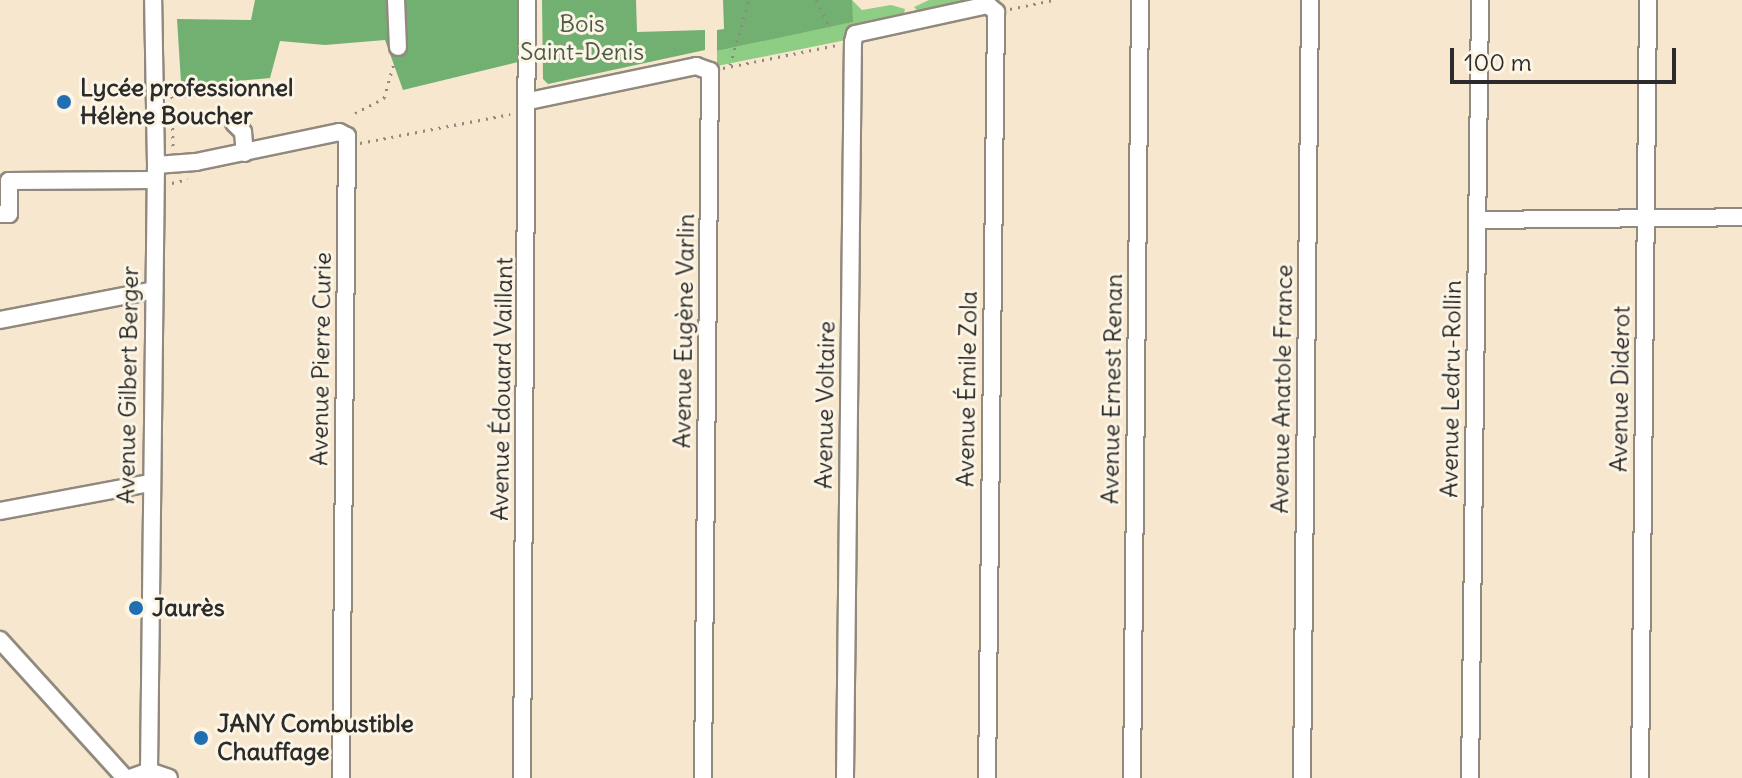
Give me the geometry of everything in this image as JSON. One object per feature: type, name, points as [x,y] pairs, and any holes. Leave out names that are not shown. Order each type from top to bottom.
[{"type":"street","name":"Avenue Gilbert Berger","points":[[149,771],[150,483],[159,176],[153,0]]},
{"type":"street","points":[[396,0],[398,47]]},
{"type":"street","name":"Avenue Édouard Vaillant","points":[[522,778],[529,106],[527,0]]},
{"type":"street","name":"Avenue Ernest Renan","points":[[1132,778],[1140,0]]},
{"type":"street","name":"Avenue Anatole France","points":[[1302,778],[1310,0]]},
{"type":"street","name":"Avenue Ledru-Rollin","points":[[1470,778],[1480,0]]},
{"type":"street","name":"Avenue Diderot","points":[[1640,778],[1648,0]]},
{"type":"street","points":[[854,38],[911,14],[992,8]]},
{"type":"street","name":"Avenue Émile Zola","points":[[987,778],[992,8]]},
{"type":"street","name":"Avenue Voltaire","points":[[845,778],[854,38]]},
{"type":"street","points":[[529,106],[696,66],[710,71]]},
{"type":"street","name":"Avenue Eugène Varlin","points":[[703,778],[710,71]]},
{"type":"street","points":[[234,123],[243,132],[245,153]]},
{"type":"street","points":[[0,214],[9,214],[9,181],[159,176],[339,132],[347,136],[347,146]]},
{"type":"street","name":"Avenue Pierre Curie","points":[[341,778],[347,146]]},
{"type":"street","points":[[1477,220],[1742,217]]},
{"type":"street","points":[[0,320],[154,290]]},
{"type":"street","points":[[0,511],[150,483]]},
{"type":"street","points":[[0,640],[127,778],[149,771],[169,778]]},
{"type":"path","points":[[729,67],[749,0]]},
{"type":"path","points":[[816,0],[829,25]]},
{"type":"path","points":[[992,8],[1053,0]]},
{"type":"path","points":[[710,71],[854,38]]},
{"type":"path","points":[[355,113],[384,98],[391,77]]},
{"type":"path","points":[[347,146],[529,106]]},
{"type":"path","points":[[159,176],[200,177]]},
{"type":"green space","points":[[255,0],[518,0],[518,62],[403,90],[385,40],[325,45],[280,41],[270,78],[226,82],[226,94],[182,98],[177,19],[251,20]]},
{"type":"green space","name":"Bois Saint-Denis","points":[[542,0],[636,0],[637,32],[705,30],[705,50],[548,84],[543,79]]},
{"type":"green space","points":[[723,0],[852,0],[853,22],[717,51],[717,30],[724,29]]},
{"type":"green space","points":[[852,0],[862,10],[891,5],[905,9],[903,17],[846,40],[717,66],[717,51],[852,22]]},
{"type":"green space","points":[[929,0],[982,0],[919,13],[914,7]]},
{"type":"place","name":"Lycée professionnel Hélène Boucher","points":[[64,102]]},
{"type":"place","name":"Jaurès","points":[[136,608]]},
{"type":"place","name":"JANY Combustible Chauffage","points":[[201,738]]}]
